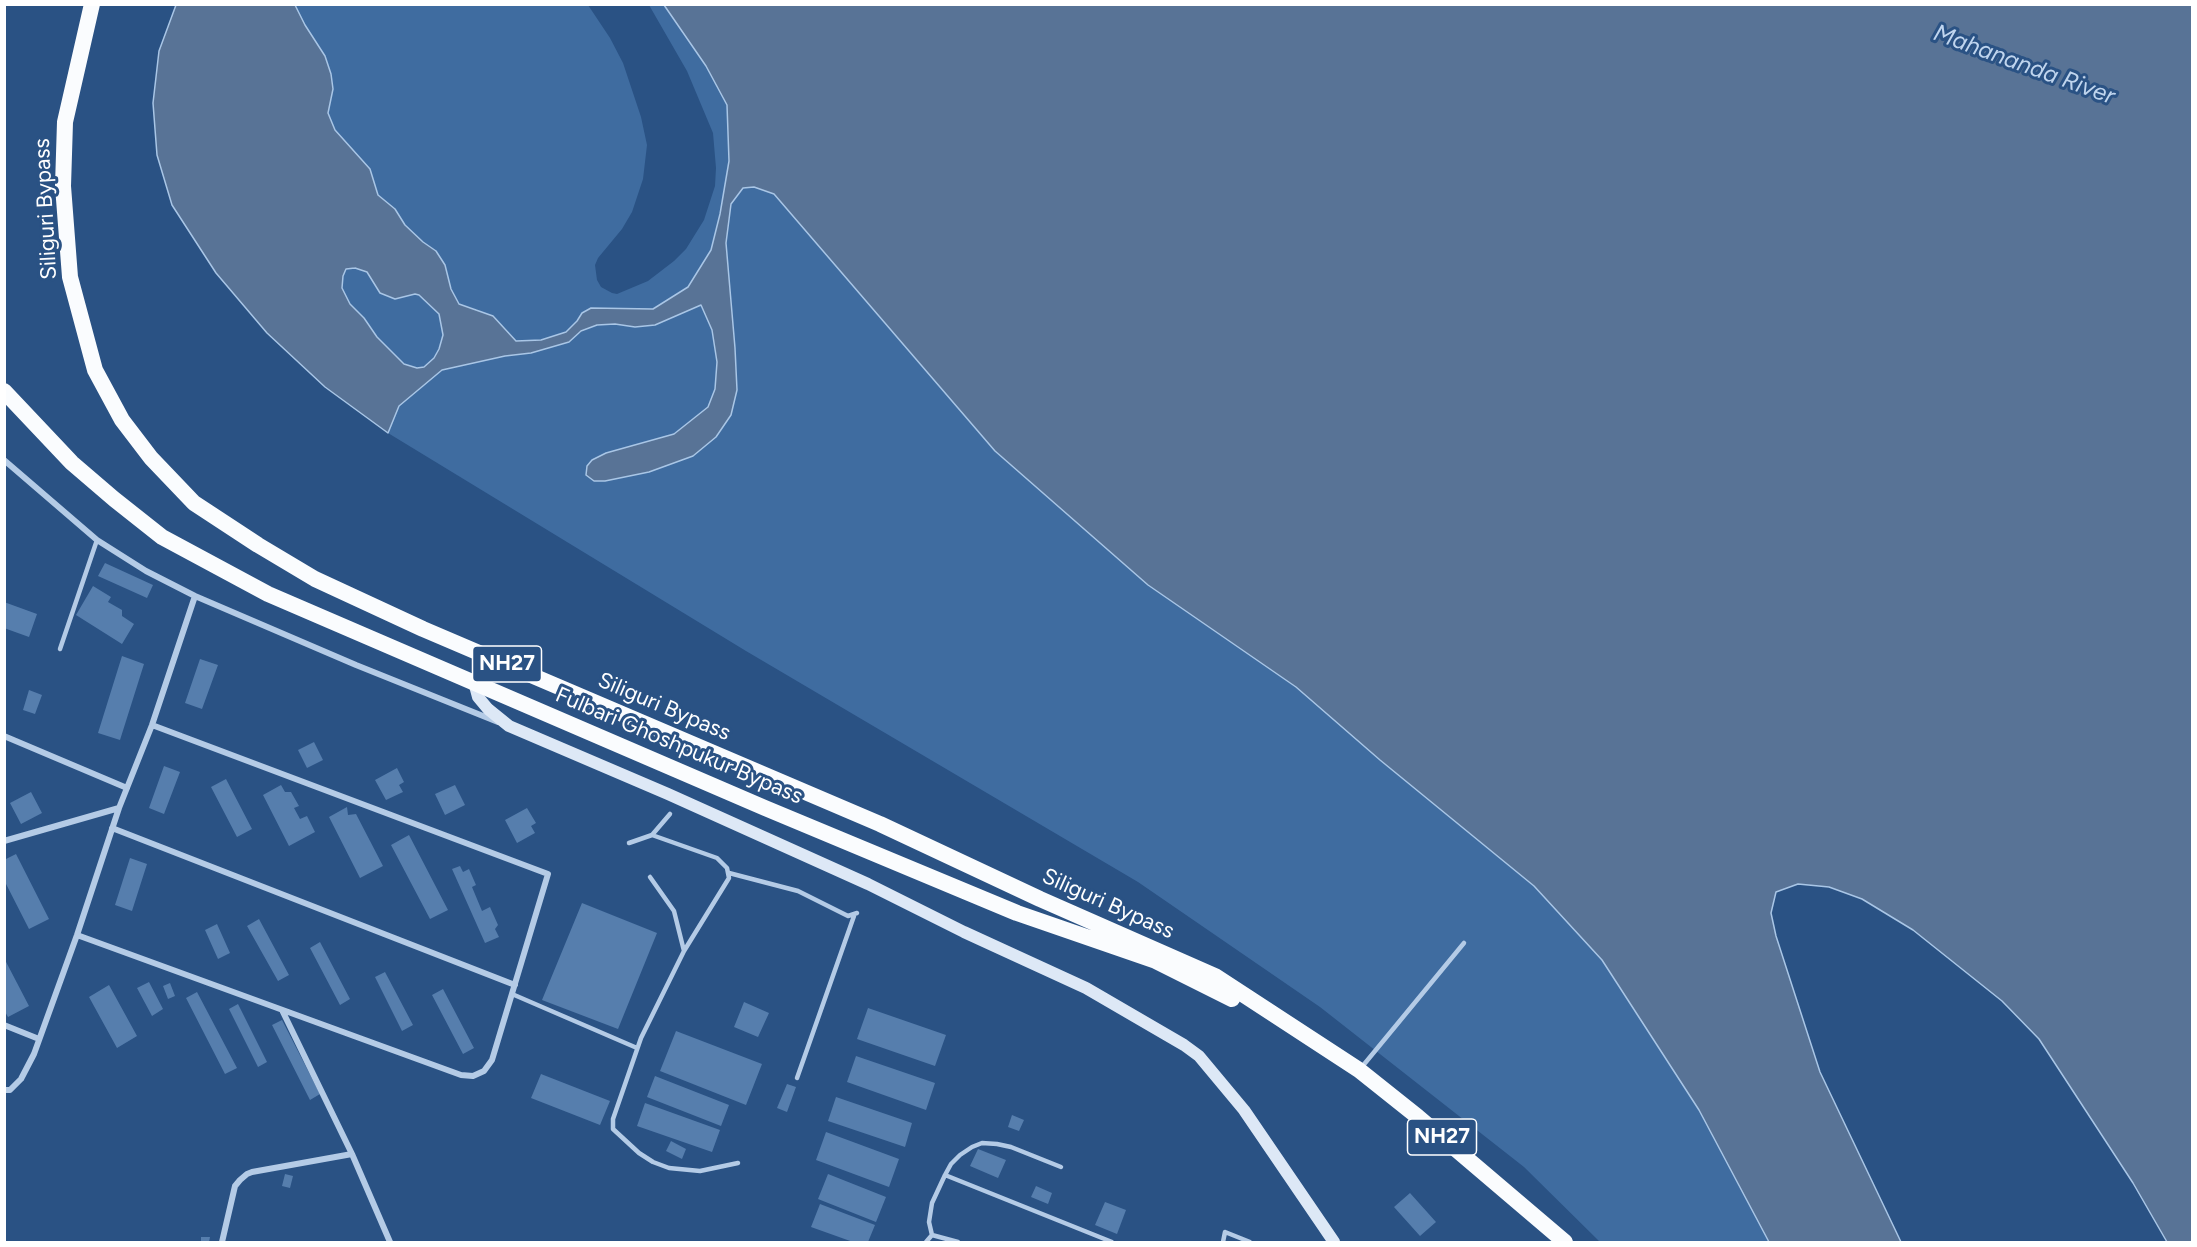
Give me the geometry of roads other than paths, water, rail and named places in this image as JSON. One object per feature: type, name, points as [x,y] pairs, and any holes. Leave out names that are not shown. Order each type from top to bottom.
[{"type":"highway","name":"Siliguri Bypass","points":[[92,4],[65,122],[63,186],[70,277],[95,370],[122,420],[151,458],[194,503],[315,579],[423,629],[880,824],[1040,899],[1215,976],[1359,1070],[1418,1117],[1564,1242]]},
{"type":"highway","name":"Fulbari Ghoshpukur Bypass","points":[[4,391],[72,463],[162,537],[268,594],[754,804],[1017,913],[1156,962],[1202,983],[1313,1041]]},
{"type":"main road","points":[[474,682],[478,698],[509,726],[668,794],[868,884],[964,932],[1086,988],[1166,1034],[1199,1056],[1220,1080],[1244,1110],[1334,1242]]},
{"type":"street","points":[[4,460],[97,540],[146,571],[195,596],[356,665],[509,726]]},
{"type":"street","points":[[4,1090],[10,1090],[28,1069],[77,935],[119,808],[152,725],[195,596]]},
{"type":"street","points":[[77,935],[461,1075],[474,1076],[484,1071],[492,1060],[548,874],[152,725]]},
{"type":"street","points":[[4,736],[127,789]]},
{"type":"street","points":[[4,841],[119,808]]},
{"type":"street","points":[[112,828],[515,985]]},
{"type":"street","points":[[281,1009],[352,1154],[390,1242]]},
{"type":"street","points":[[4,1025],[39,1039]]},
{"type":"street","points":[[222,1242],[235,1186],[248,1174],[352,1154]]},
{"type":"lane","points":[[60,649],[97,540]]},
{"type":"lane","points":[[629,843],[652,835],[670,814]]},
{"type":"lane","points":[[652,835],[717,858],[723,862],[729,873],[726,884],[684,951],[637,1048],[612,1125],[616,1134],[645,1158],[669,1168],[700,1171],[738,1163]]},
{"type":"lane","points":[[729,873],[798,891],[844,914],[855,915],[797,1078]]},
{"type":"lane","points":[[651,877],[674,910],[684,951]]},
{"type":"lane","points":[[1359,1070],[1464,943]]},
{"type":"lane","points":[[512,994],[637,1048]]},
{"type":"lane","points":[[926,1242],[932,1235],[930,1211],[945,1175],[951,1164],[972,1147],[982,1143],[1011,1147],[1061,1167]]},
{"type":"lane","points":[[945,1175],[1112,1242]]},
{"type":"lane","points":[[1223,1242],[1225,1232],[1250,1242]]},
{"type":"lane","points":[[932,1235],[958,1242]]},
{"type":"water","name":"Mahananda River","points":[[176,5],[295,5],[325,56],[331,74],[333,89],[328,113],[335,130],[370,169],[378,195],[395,209],[405,225],[436,251],[445,265],[451,289],[459,304],[493,316],[516,341],[541,340],[566,332],[582,313],[591,308],[653,309],[688,287],[711,250],[729,161],[727,105],[706,66],[664,5],[2192,5],[2192,1242],[2167,1242],[2133,1183],[2039,1039],[2002,1001],[1913,930],[1862,899],[1829,887],[1798,884],[1776,892],[1771,913],[1776,936],[1820,1072],[1901,1242],[1769,1242],[1699,1110],[1602,960],[1534,886],[1380,760],[1296,687],[1148,585],[995,451],[774,194],[754,187],[743,188],[731,204],[726,243],[737,390],[731,415],[716,437],[693,456],[649,472],[605,481],[594,481],[586,475],[587,466],[592,460],[606,453],[674,434],[708,407],[715,389],[717,362],[712,330],[701,305],[655,325],[635,327],[615,324],[597,325],[581,331],[569,342],[531,353],[505,356],[442,370],[399,406],[388,433],[325,387],[267,333],[216,273],[172,205],[157,155],[153,103],[159,51]],"holes":[[[355,268],[367,272],[380,293],[395,299],[419,295],[439,314],[443,335],[434,358],[424,367],[417,368],[404,364],[377,337],[364,318],[350,304],[342,288],[346,269]]]}]
